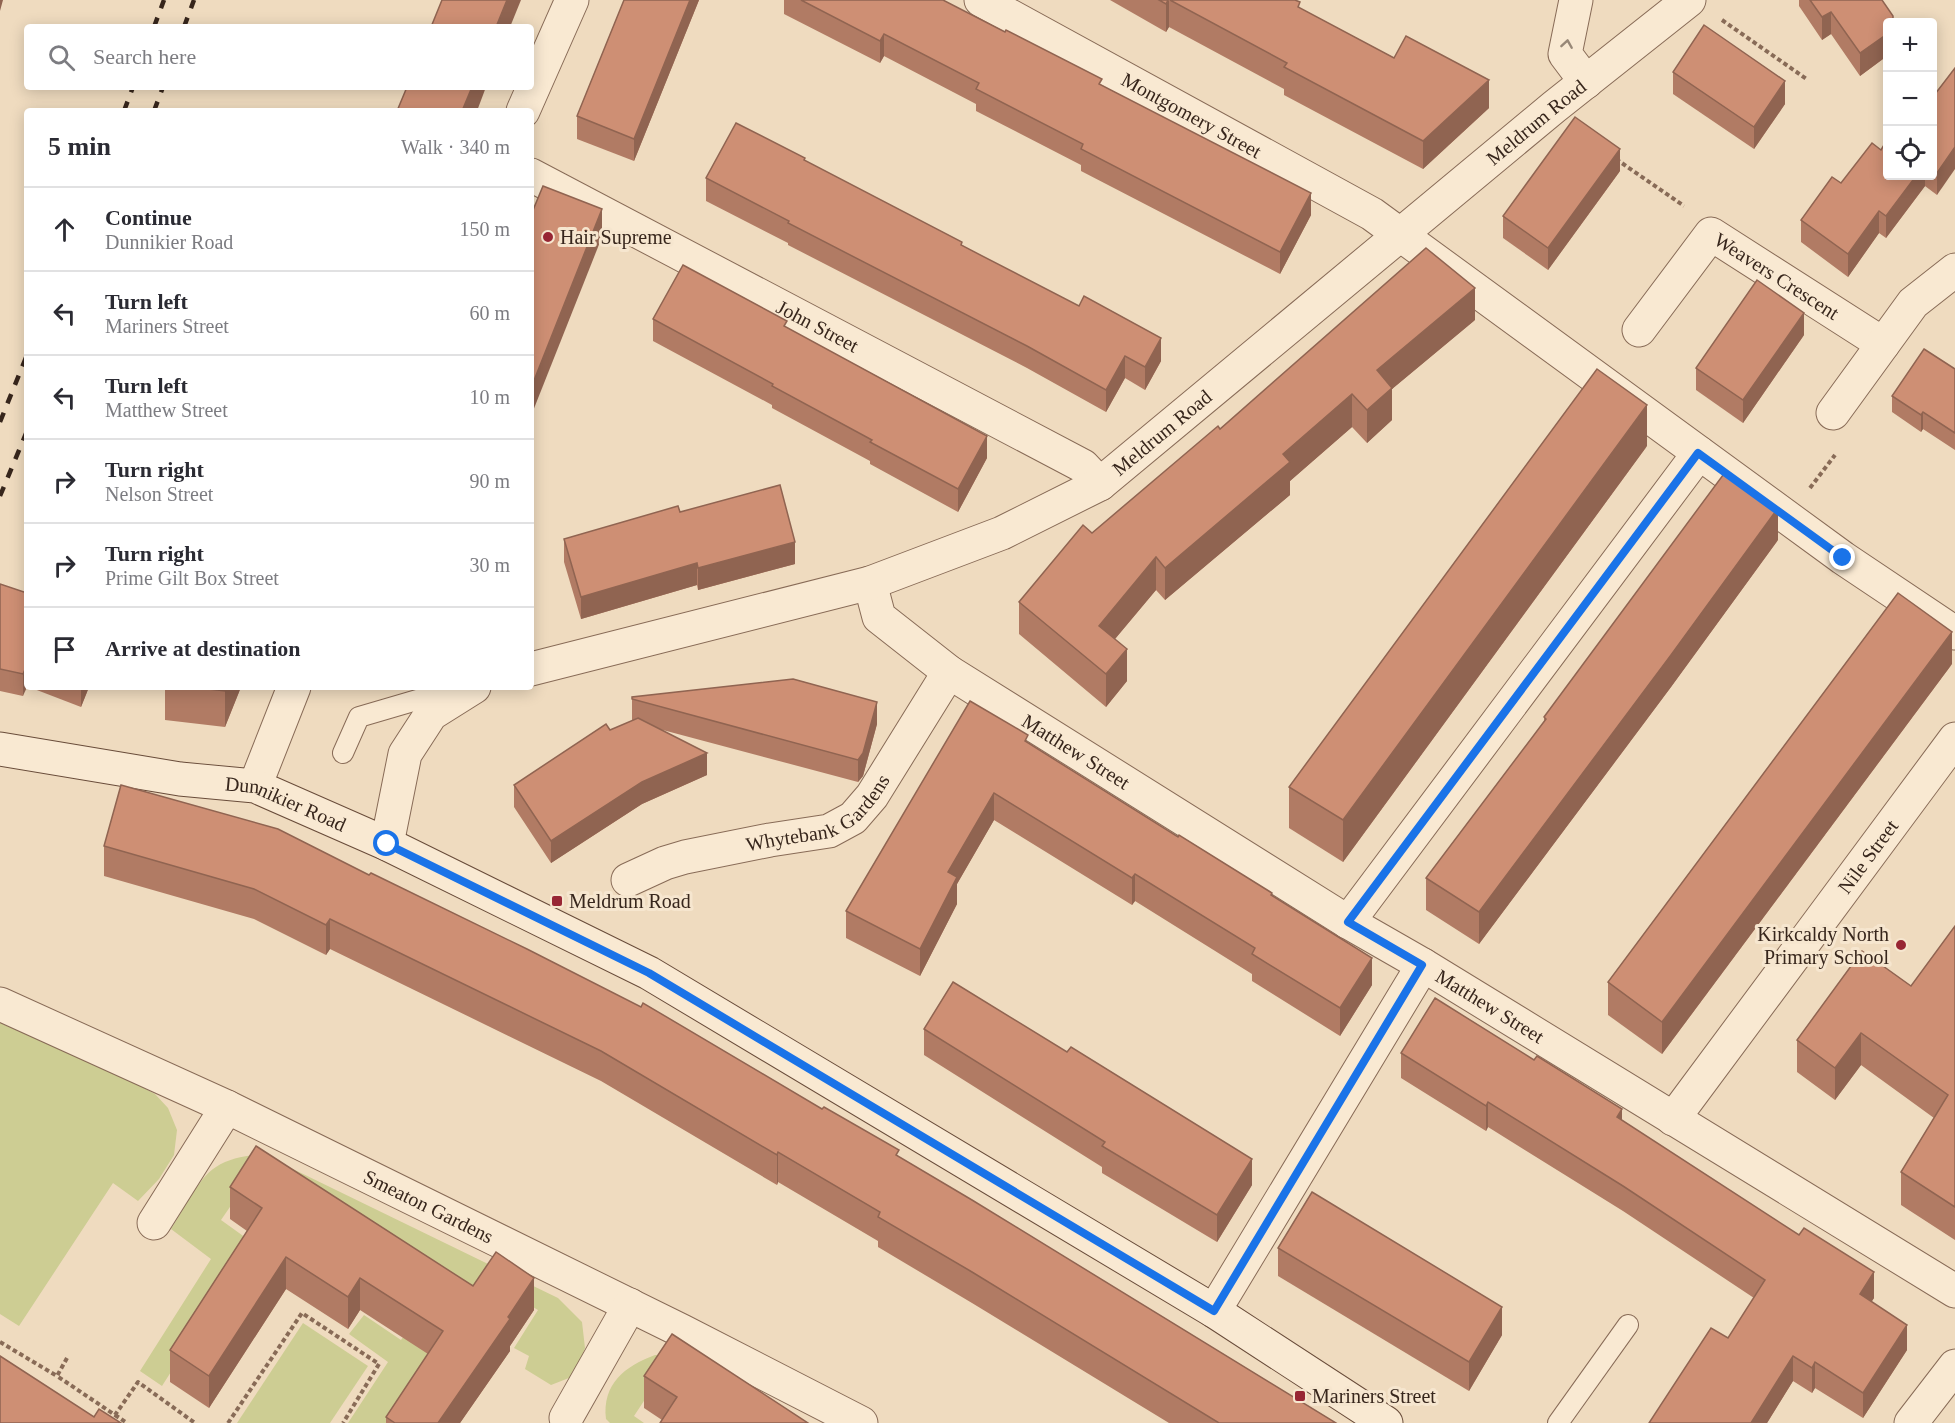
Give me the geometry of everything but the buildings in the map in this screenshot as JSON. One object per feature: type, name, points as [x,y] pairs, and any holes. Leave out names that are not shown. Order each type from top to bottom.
[{"type":"street","points":[[534,86],[572,0]]},
{"type":"street","name":"Montgomery Street","points":[[981,0],[1362,208],[1401,234],[1441,266],[1843,558],[1955,633]]},
{"type":"street","points":[[1576,0],[1565,54],[1586,82]]},
{"type":"street","name":"Meldrum Road","points":[[534,668],[870,583],[1002,533],[1100,484],[1401,234],[1689,0]]},
{"type":"street","points":[[524,108],[532,90]]},
{"type":"street","name":"John Street","points":[[534,177],[1083,466],[1100,484]]},
{"type":"street","name":"Weavers Crescent","points":[[1639,330],[1711,234],[1883,344]]},
{"type":"street","points":[[1833,413],[1913,303],[1955,270]]},
{"type":"street","points":[[1348,922],[1698,453]]},
{"type":"street","name":"Matthew Street","points":[[870,583],[879,617],[949,672],[1348,922],[1955,1292]]},
{"type":"street","name":"Whytebank Gardens","points":[[628,880],[664,863],[685,857],[829,831],[853,818],[872,796],[949,672]]},
{"type":"street","points":[[255,786],[293,690]]},
{"type":"street","points":[[387,844],[405,754],[431,714],[469,690]]},
{"type":"street","name":"Nile Street","points":[[1673,1119],[1955,739]]},
{"type":"street","name":"Dunnikier Road","points":[[0,749],[180,779],[255,786],[387,844],[649,973],[1214,1311],[1386,1423]]},
{"type":"street","points":[[1214,1311],[1422,965]]},
{"type":"street","name":"Smeaton Gardens","points":[[0,1004],[227,1107],[630,1305],[861,1423]]},
{"type":"street","points":[[154,1223],[227,1107]]},
{"type":"street","points":[[566,1418],[630,1305]]},
{"type":"street","points":[[1911,1423],[1955,1365]]},
{"type":"lane","points":[[343,753],[359,717],[453,690]]},
{"type":"lane","points":[[1558,1423],[1628,1324]]},
{"type":"path","points":[[1722,20],[1808,80]]},
{"type":"path","points":[[1611,155],[1686,208]]},
{"type":"path","points":[[1807,491],[1836,455]]},
{"type":"path","points":[[228,1423],[302,1313],[379,1364],[343,1423]]},
{"type":"path","points":[[0,1342],[57,1376],[127,1423]]},
{"type":"path","points":[[57,1376],[67,1358]]},
{"type":"path","points":[[115,1415],[138,1383],[195,1423]]},
{"type":"green space","points":[[0,1023],[118,1074],[155,1094],[168,1108],[177,1130],[174,1155],[159,1179],[138,1201],[113,1183],[19,1326],[0,1314]]},
{"type":"green space","points":[[262,1154],[558,1298],[582,1322],[585,1348],[574,1376],[551,1385],[525,1369],[529,1356],[514,1348],[538,1310],[491,1282],[396,1423],[348,1423],[388,1362],[349,1334],[364,1315],[401,1340],[437,1288],[254,1172],[221,1220],[253,1243],[162,1386],[140,1371],[211,1259],[171,1229],[209,1172],[232,1159]]},
{"type":"green space","points":[[303,1323],[368,1366],[330,1423],[237,1423]]},
{"type":"green space","points":[[655,1355],[669,1355],[671,1360],[634,1416],[644,1423],[610,1423],[606,1419],[606,1407],[612,1386],[625,1371]]},
{"type":"railway","points":[[155,24],[164,0]]},
{"type":"railway","points":[[185,24],[194,0]]},
{"type":"railway","points":[[125,108],[132,90]]},
{"type":"railway","points":[[155,108],[162,90]]},
{"type":"railway","points":[[0,422],[24,362]]},
{"type":"railway","points":[[0,496],[24,438]]},
{"type":"place","name":"Hair Supreme","points":[[548,237]]},
{"type":"place","name":"Meldrum Road","points":[[557,901]]},
{"type":"place","name":"Kirkcaldy North Primary School","points":[[1901,945]]},
{"type":"place","name":"Mariners Street","points":[[1300,1396]]},
{"type":"route","points":[[387,844],[649,973],[1214,1311],[1422,965],[1348,922],[1698,453],[1843,558]]}]
